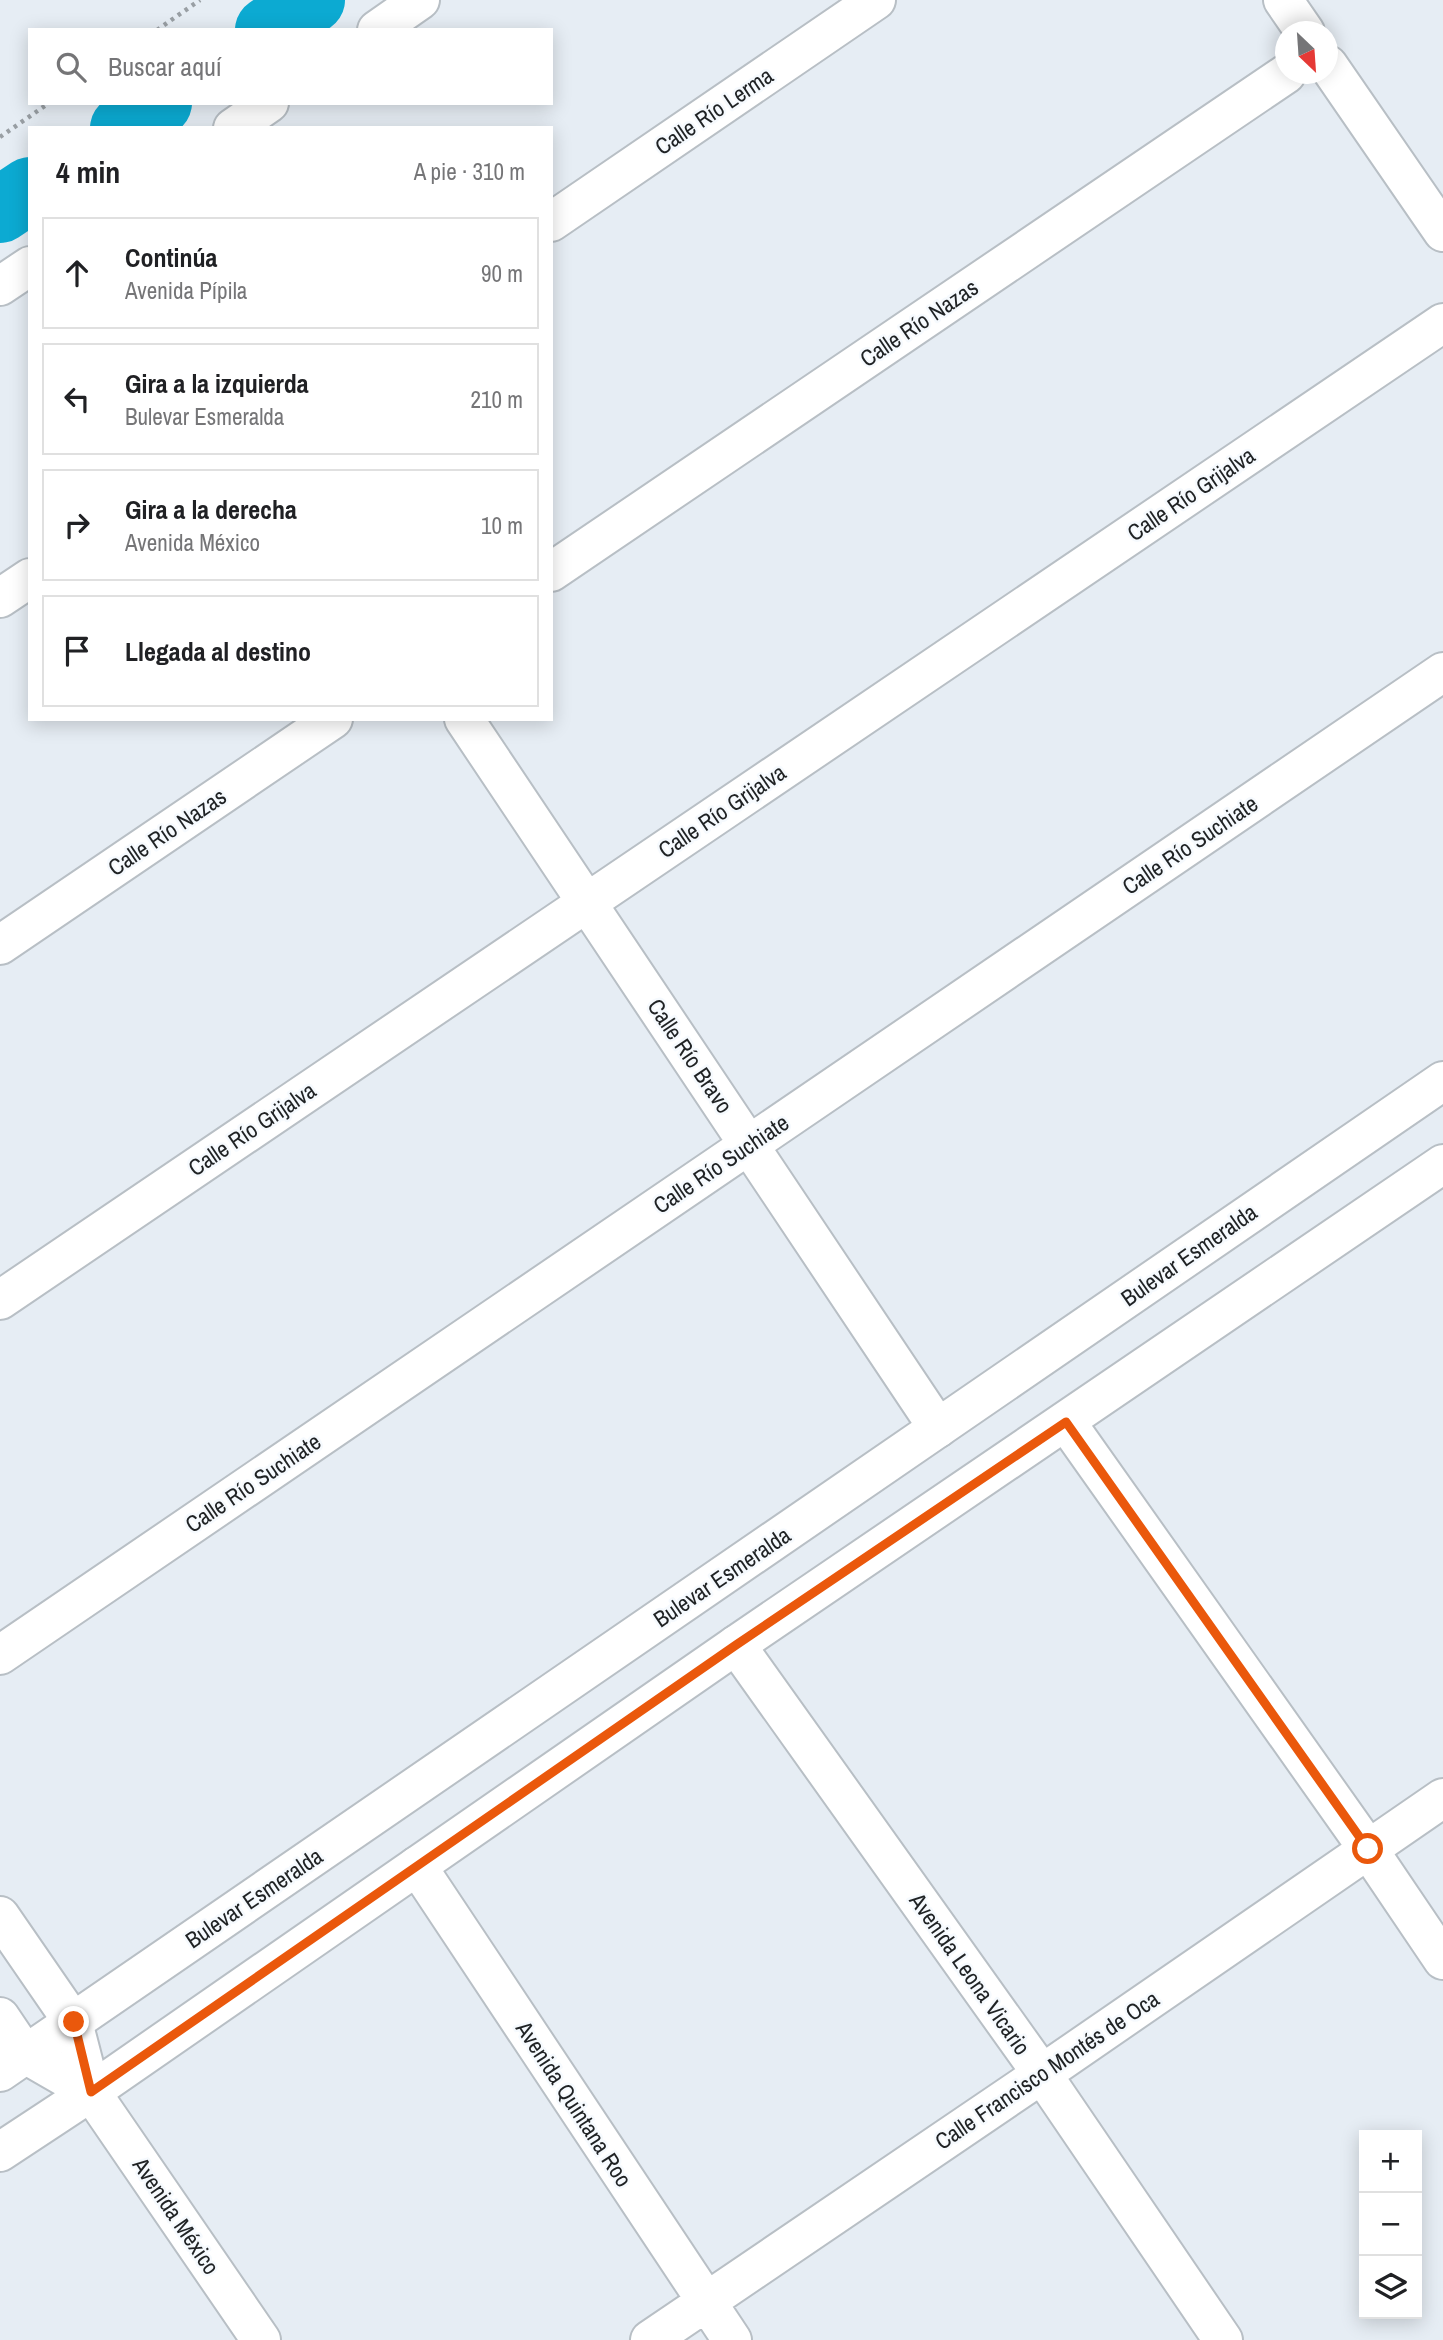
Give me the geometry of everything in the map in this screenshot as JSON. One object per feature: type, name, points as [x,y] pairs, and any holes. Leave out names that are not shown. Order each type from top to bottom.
[{"type":"street","points":[[380,28],[420,0]]},
{"type":"street","name":"Calle Río Lerma","points":[[553,221],[876,0]]},
{"type":"street","points":[[1283,0],[1297,21]]},
{"type":"street","points":[[1338,80],[1443,232]]},
{"type":"street","name":"Calle Río Nazas","points":[[553,571],[1275,81]]},
{"type":"street","points":[[236,126],[266,105]]},
{"type":"street","points":[[0,286],[28,267]]},
{"type":"street","name":"Calle Río Grijalva","points":[[0,1300],[1443,323]]},
{"type":"street","points":[[0,598],[28,579]]},
{"type":"street","name":"Calle Río Suchiate","points":[[0,1655],[1443,673]]},
{"type":"street","name":"Calle Río Nazas","points":[[0,945],[330,721]]},
{"type":"street","name":"Calle Río Bravo","points":[[465,721],[938,1428]]},
{"type":"street","name":"Bulevar Esmeralda","points":[[13,2063],[1443,1081]]},
{"type":"street","points":[[0,2152],[91,2092],[736,1645],[1443,1164]]},
{"type":"street","points":[[1066,1422],[1368,1849],[1443,1960]]},
{"type":"street","name":"Avenida Leona Vicario","points":[[736,1645],[1042,2074],[1223,2340]]},
{"type":"street","name":"Calle Francisco Montés de Oca","points":[[650,2340],[1443,1798]]},
{"type":"street","name":"Avenida Quintana Roo","points":[[418,1866],[732,2340]]},
{"type":"street","name":"Avenida México","points":[[0,1916],[74,2022],[91,2092],[261,2340]]},
{"type":"street","name":"Avenida México","points":[[0,2017],[13,2063],[91,2092]]},
{"type":"path","points":[[160,28],[200,0]]},
{"type":"path","points":[[0,137],[46,105]]},
{"type":"waterway","points":[[271,28],[312,0]]},
{"type":"waterway","points":[[126,126],[156,105]]},
{"type":"waterway","points":[[0,210],[28,191]]},
{"type":"route","points":[[74,2022],[91,2092],[736,1645],[1066,1422],[1368,1849]]}]
